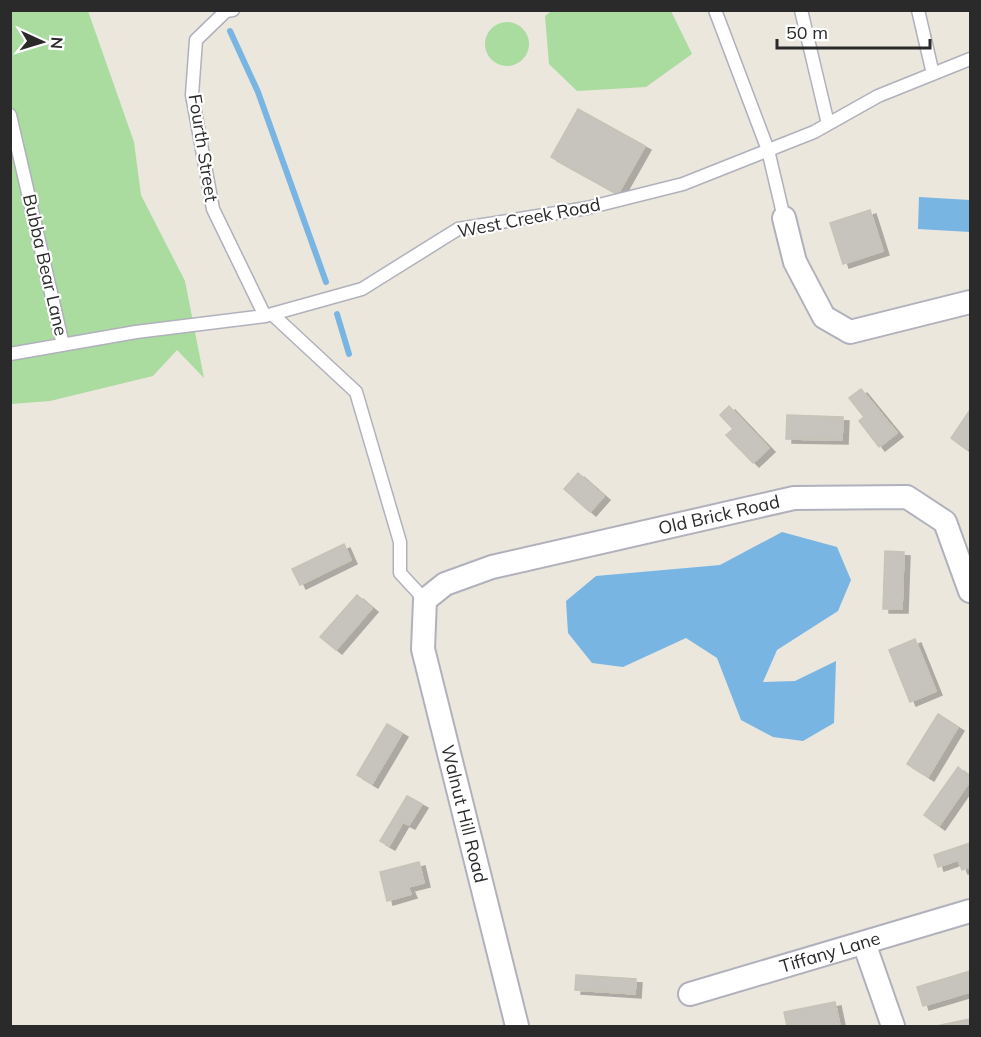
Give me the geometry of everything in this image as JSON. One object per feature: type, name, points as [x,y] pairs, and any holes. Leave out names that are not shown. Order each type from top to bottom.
[{"type":"street","points":[[784,218],[795,262],[824,317],[850,332],[970,302]]},
{"type":"street","name":"Old Brick Road","points":[[425,600],[445,584],[492,567],[794,498],[907,497],[945,522],[970,591]]},
{"type":"street","name":"Walnut Hill Road","points":[[425,600],[423,649],[517,1026]]},
{"type":"street","name":"Tiffany Lane","points":[[690,994],[970,911]]},
{"type":"street","points":[[864,944],[893,1026]]},
{"type":"lane","name":"Fourth Street","points":[[232,10],[226,11],[196,40],[192,95],[213,209],[268,315]]},
{"type":"lane","points":[[715,10],[768,150],[784,218]]},
{"type":"lane","points":[[801,10],[828,124]]},
{"type":"lane","points":[[918,10],[933,74]]},
{"type":"lane","name":"West Creek Road","points":[[10,354],[136,332],[268,315],[363,289],[458,229],[587,207],[683,184],[814,132],[878,96],[970,59]]},
{"type":"lane","name":"Bubba Bear Lane","points":[[10,115],[63,345]]},
{"type":"lane","points":[[268,315],[356,392],[400,542],[400,573],[425,600]]},
{"type":"green space","points":[[553,10],[671,11],[692,54],[646,87],[577,91],[549,64],[545,16]]},
{"type":"green space","points":[[11,11],[88,11],[134,142],[141,195],[185,281],[204,378],[177,350],[153,376],[50,401],[11,404]]},
{"type":"green space","points":[[507,22],[522,29],[529,44],[522,59],[507,66],[492,59],[485,44],[492,29]]},
{"type":"water","points":[[919,197],[970,200],[970,232],[918,229]]},
{"type":"water","points":[[782,532],[837,547],[851,580],[838,611],[777,650],[763,682],[795,681],[836,661],[834,723],[803,741],[773,737],[741,720],[717,658],[686,638],[623,667],[592,663],[568,633],[566,601],[596,576],[720,565]]},
{"type":"building","points":[[578,109],[645,146],[618,194],[551,157]]},
{"type":"building","points":[[870,210],[883,251],[843,264],[830,223]]},
{"type":"building","points":[[861,389],[897,433],[879,447],[859,421],[864,417],[849,398]]},
{"type":"building","points":[[729,406],[769,448],[753,463],[726,435],[733,429],[720,415]]},
{"type":"building","points":[[970,410],[970,445],[967,450],[951,438]]},
{"type":"building","points":[[787,415],[843,417],[842,440],[786,439]]},
{"type":"building","points":[[578,473],[604,496],[590,512],[564,489]]},
{"type":"building","points":[[344,544],[351,560],[300,585],[292,569]]},
{"type":"building","points":[[885,551],[904,552],[902,609],[883,609]]},
{"type":"building","points":[[357,595],[372,608],[336,650],[320,637]]},
{"type":"building","points":[[915,639],[936,691],[910,702],[889,650]]},
{"type":"building","points":[[938,714],[958,727],[928,777],[907,764]]},
{"type":"building","points":[[387,724],[402,733],[372,784],[357,775]]},
{"type":"building","points":[[958,767],[970,777],[970,781],[939,826],[924,815]]},
{"type":"building","points":[[407,796],[422,804],[409,825],[403,822],[389,846],[380,841]]},
{"type":"building","points":[[970,843],[970,867],[962,870],[958,860],[938,867],[934,855]]},
{"type":"building","points":[[419,862],[424,883],[408,887],[411,894],[387,901],[380,872]]},
{"type":"building","points":[[970,971],[970,992],[923,1006],[917,987]]},
{"type":"building","points":[[576,975],[636,979],[635,994],[575,990]]},
{"type":"building","points":[[835,1002],[840,1026],[787,1026],[784,1012]]},
{"type":"building","points":[[970,1019],[970,1026],[936,1026]]},
{"type":"waterway","points":[[230,31],[258,92],[326,282]]},
{"type":"waterway","points":[[337,314],[349,354]]}]
